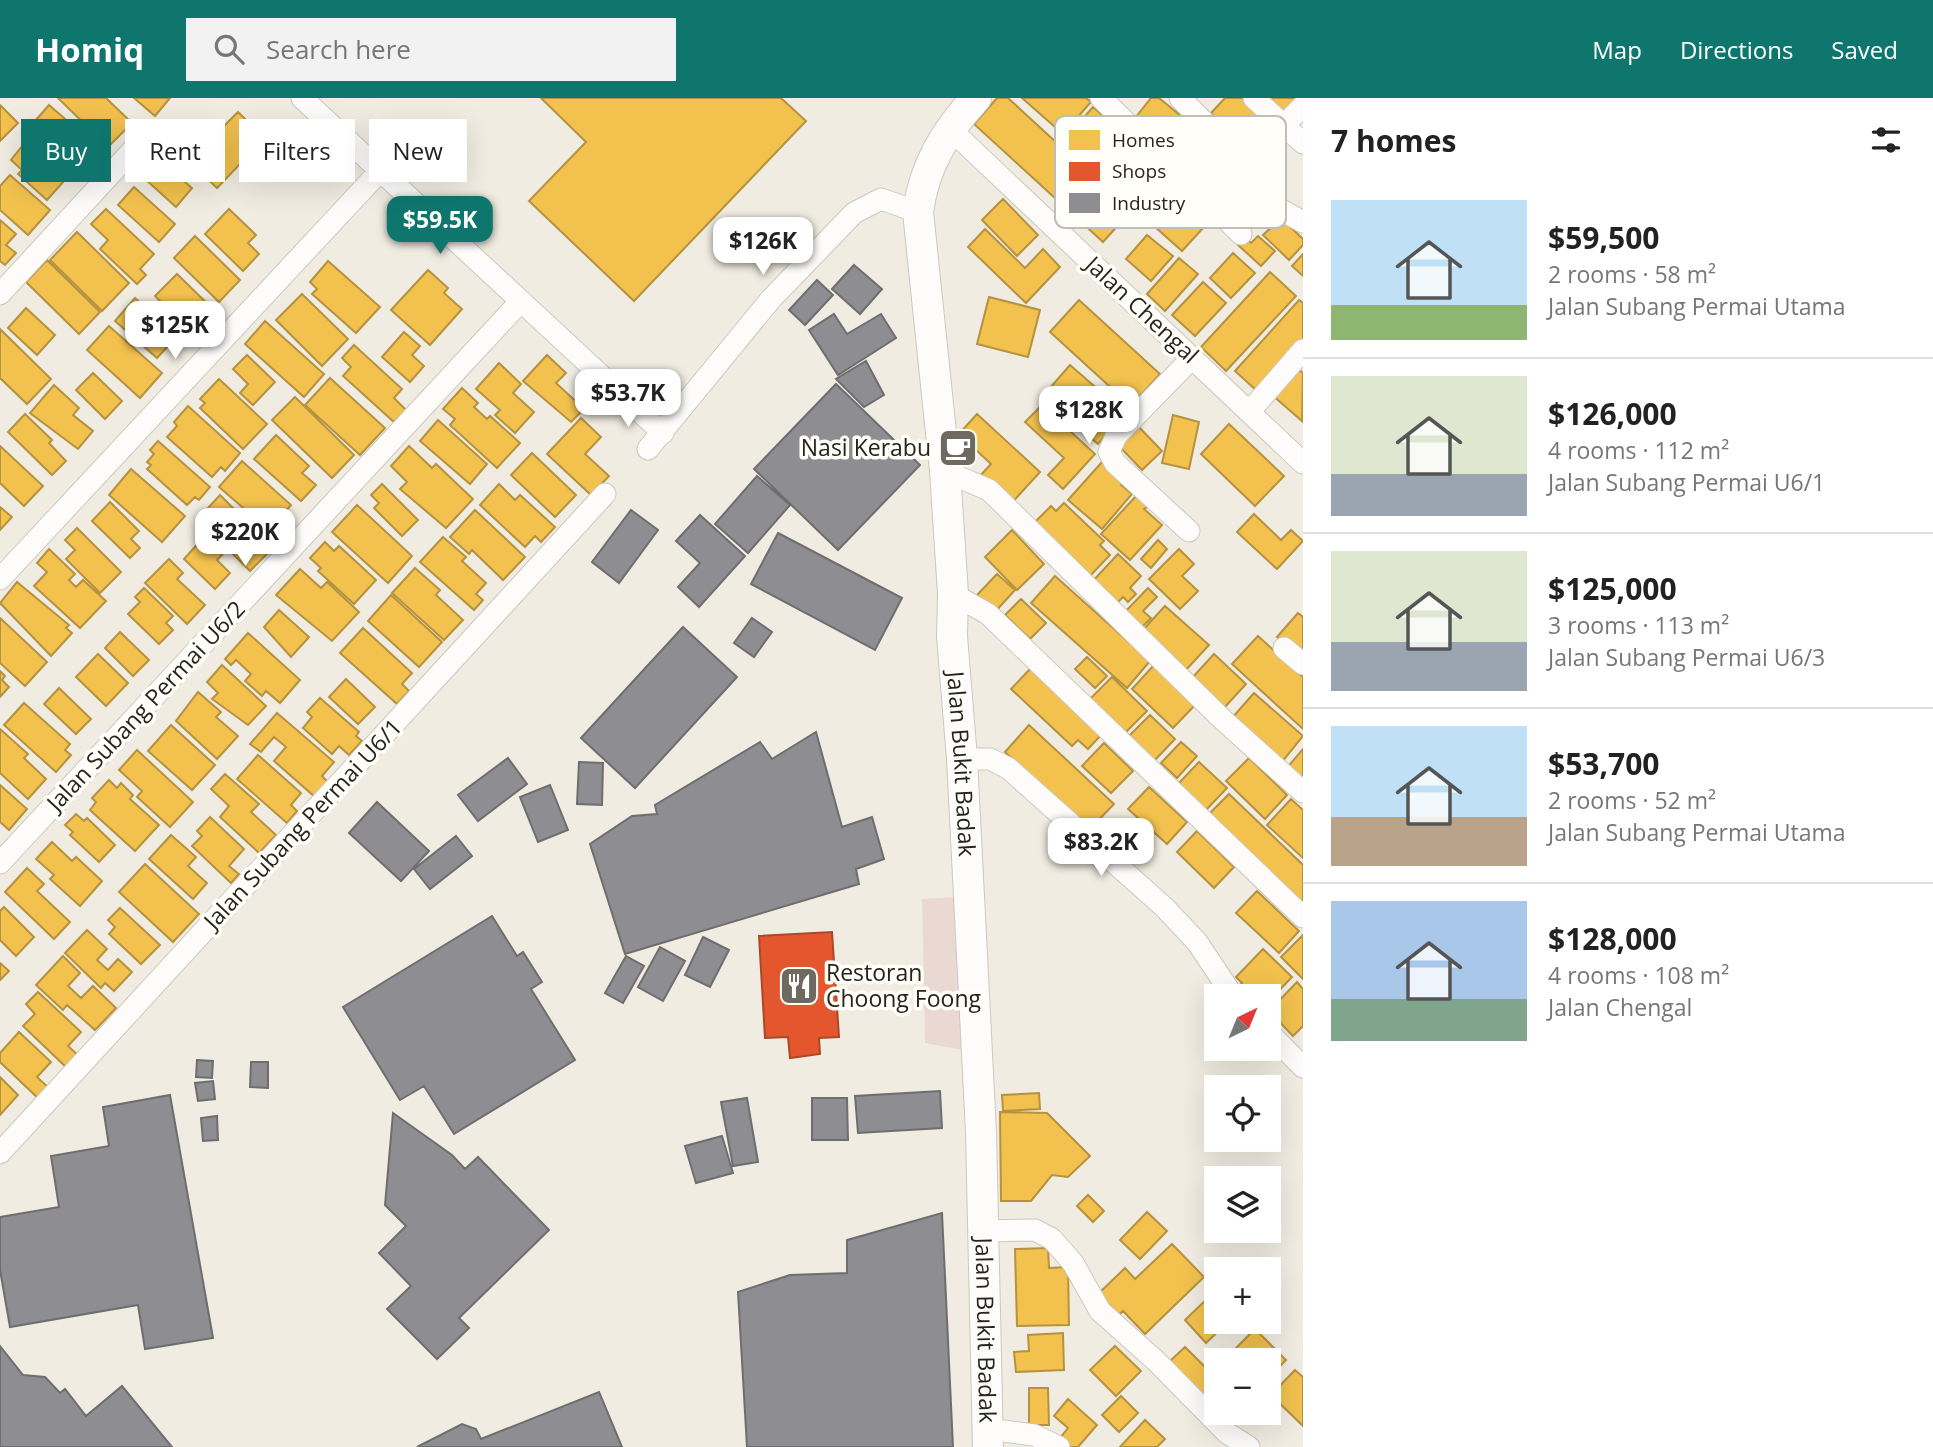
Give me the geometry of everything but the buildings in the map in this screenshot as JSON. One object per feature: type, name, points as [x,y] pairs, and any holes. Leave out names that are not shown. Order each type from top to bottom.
[{"type":"main road","name":"Jalan Bukit Badak","points":[[976,98],[949,128],[927,174],[919,212],[945,471],[953,594],[952,636],[981,1132],[987,1438]]},
{"type":"street","points":[[302,98],[369,161]]},
{"type":"street","points":[[1101,98],[1120,116]]},
{"type":"street","points":[[1180,98],[1198,116]]},
{"type":"street","points":[[1254,98],[1272,116]]},
{"type":"street","points":[[1286,124],[1303,106]]},
{"type":"street","name":"Jalan Chengal","points":[[949,128],[1303,463]]},
{"type":"street","points":[[1286,129],[1303,143]]},
{"type":"street","points":[[0,295],[125,159]]},
{"type":"street","points":[[0,579],[370,182]]},
{"type":"street","points":[[392,182],[663,433]]},
{"type":"street","points":[[648,449],[771,299],[854,213],[865,204],[881,199],[919,212]]},
{"type":"street","points":[[1286,212],[1303,222]]},
{"type":"street","points":[[1235,228],[1241,234]]},
{"type":"street","name":"Jalan Subang Permai U6/2","points":[[0,863],[520,302]]},
{"type":"street","points":[[1250,411],[1303,350]]},
{"type":"street","points":[[1189,531],[1115,463],[1109,452],[1116,436],[1192,358]]},
{"type":"street","points":[[945,471],[989,490],[1222,719],[1303,792]]},
{"type":"street","name":"Jalan Subang Permai U6/1","points":[[0,1153],[605,494]]},
{"type":"street","points":[[953,594],[988,614],[1303,917]]},
{"type":"street","points":[[1284,648],[1303,664]]},
{"type":"street","points":[[961,759],[990,759],[1008,768],[1164,908],[1197,942],[1225,984]]},
{"type":"street","points":[[1281,1044],[1303,1067]]},
{"type":"street","points":[[981,1231],[1035,1230],[1052,1239],[1073,1263],[1100,1311],[1156,1361],[1227,1433],[1249,1447]]},
{"type":"street","points":[[987,1438],[1034,1435],[1059,1447]]},
{"type":"shaded area","points":[[959,897],[963,1050],[925,1043],[922,899]]},
{"type":"place","name":"Nasi Kerabu","points":[[958,448]]},
{"type":"place","name":"Restoran Choong Foong","points":[[799,986]]}]
